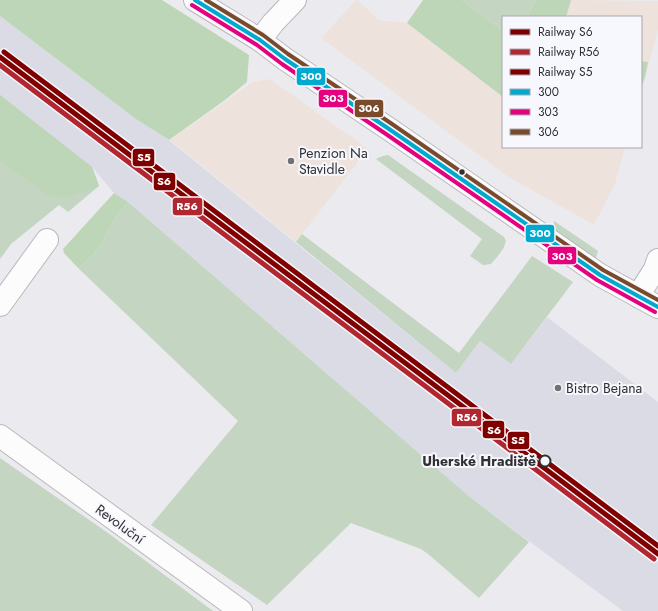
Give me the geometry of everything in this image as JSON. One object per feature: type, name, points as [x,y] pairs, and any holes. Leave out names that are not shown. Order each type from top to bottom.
[{"type":"street","points":[[195,0],[260,40],[285,59],[600,275],[658,307]]},
{"type":"street","points":[[260,40],[273,23],[295,0]]},
{"type":"street","points":[[0,305],[47,240]]},
{"type":"street","points":[[638,296],[655,269],[658,260]]},
{"type":"street","name":"Revoluční","points":[[0,436],[241,611]]},
{"type":"shaded area","points":[[357,0],[379,20],[407,23],[502,96],[502,148],[625,148],[615,184],[594,225],[507,176],[321,38]]},
{"type":"shaded area","points":[[571,0],[658,1],[658,30],[645,77],[642,77],[642,16],[566,16]]},
{"type":"shaded area","points":[[0,16],[136,119],[170,141],[456,373],[480,341],[511,364],[547,317],[658,402],[658,611],[623,611],[471,498],[128,202],[114,193],[92,167],[0,95]]},
{"type":"shaded area","points":[[270,79],[368,149],[296,242],[170,140],[253,82]]},
{"type":"green space","points":[[0,0],[162,0],[249,55],[247,82],[225,100],[169,140],[136,119],[0,16]]},
{"type":"green space","points":[[423,0],[462,0],[502,30],[502,96],[407,23]]},
{"type":"green space","points":[[462,0],[536,0],[528,16],[502,16],[502,30]]},
{"type":"green space","points":[[536,0],[571,0],[566,16],[528,16]]},
{"type":"green space","points":[[642,61],[648,62],[642,86]]},
{"type":"green space","points":[[0,95],[92,167],[99,186],[68,212],[59,205],[11,244],[0,259]]},
{"type":"green space","points":[[0,95],[92,167],[99,186],[68,197],[48,195],[0,160]]},
{"type":"green space","points":[[388,155],[504,237],[506,241],[503,249],[491,264],[483,265],[470,256],[482,239],[376,159]]},
{"type":"green space","points":[[114,193],[128,202],[115,218],[102,242],[92,256],[78,268],[64,253],[63,249]]},
{"type":"green space","points":[[128,202],[471,498],[529,542],[479,598],[421,549],[351,523],[267,605],[151,525],[238,421],[78,268],[92,256],[102,242],[115,218]]},
{"type":"green space","points":[[554,221],[598,251],[596,258],[554,231]]},
{"type":"green space","points":[[302,234],[459,353],[532,256],[573,282],[511,364],[480,341],[456,373],[296,242]]},
{"type":"green space","points":[[0,458],[108,533],[213,611],[0,611]]},
{"type":"rail line","name":"S5","points":[[4,52],[658,546]]},
{"type":"rail line","name":"S6","points":[[0,57],[658,554]]},
{"type":"rail line","name":"R56","points":[[0,65],[654,559]]},
{"type":"transit line","name":"300","points":[[195,0],[260,40],[285,59],[600,275],[658,307]]},
{"type":"transit line","name":"306","points":[[206,0],[263,35],[288,54],[603,270],[658,300]]},
{"type":"transit line","name":"303","points":[[192,5],[257,45],[282,64],[597,280],[655,312]]},
{"type":"place","name":"Penzion Na Stavidle","points":[[291,161]]},
{"type":"place","name":"Bistro Bejana","points":[[558,388]]},
{"type":"place","name":"Uherské Hradiště","points":[[545,461]]}]
